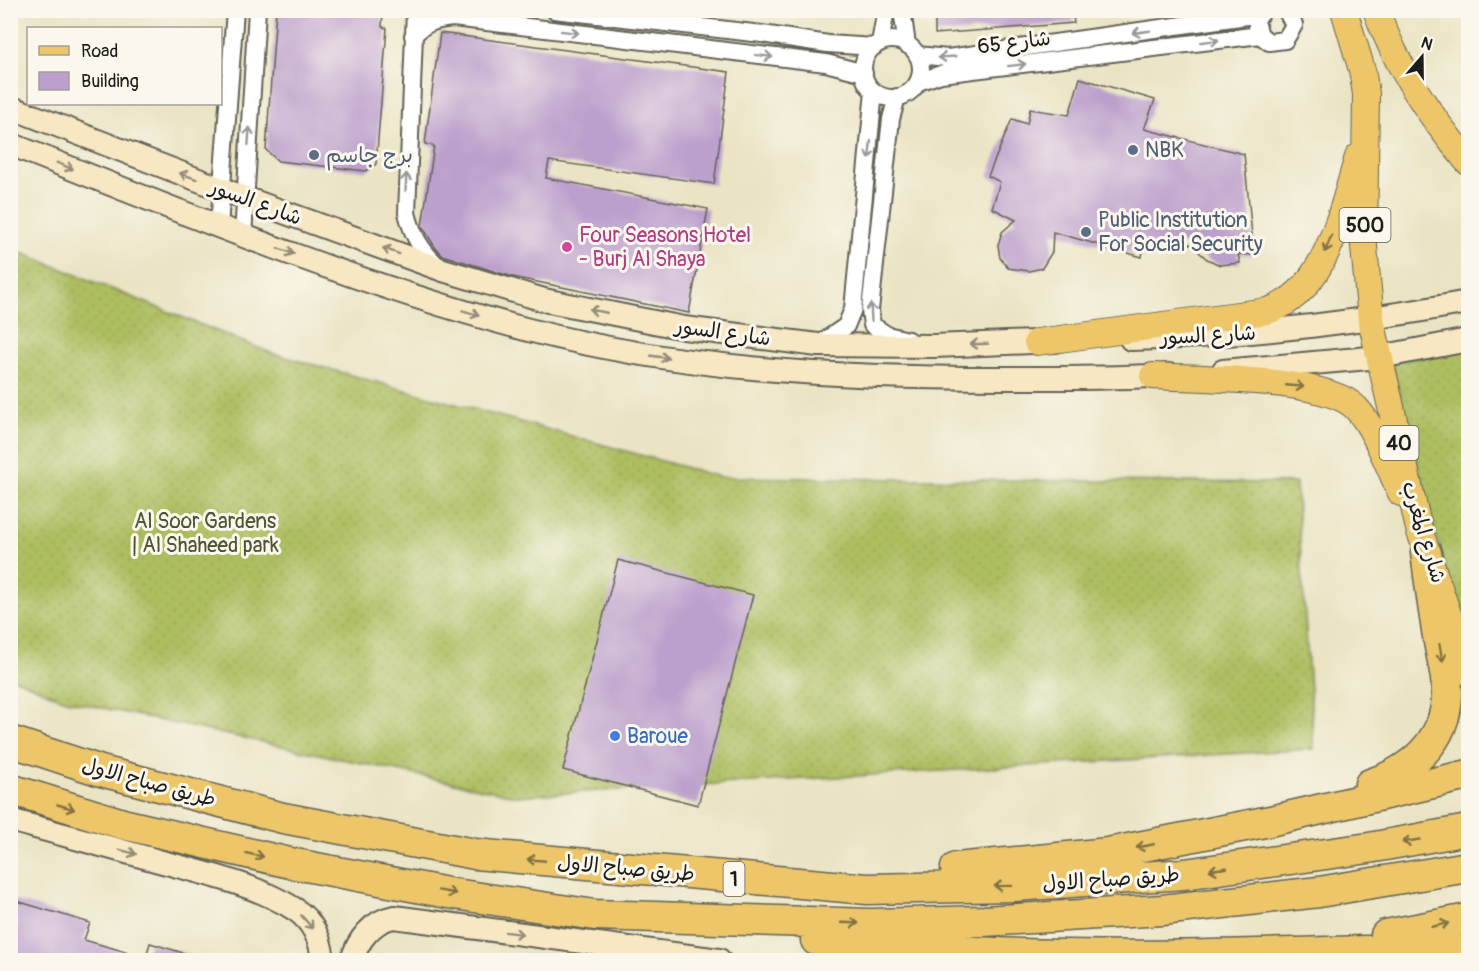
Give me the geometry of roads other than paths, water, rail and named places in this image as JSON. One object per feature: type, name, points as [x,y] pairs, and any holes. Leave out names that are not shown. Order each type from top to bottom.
[{"type":"highway","points":[[1270,821],[1303,805],[1385,779],[1419,758],[1433,740],[1443,719],[1447,696],[1423,541]]},
{"type":"highway","name":"طريق صباح الاول","points":[[10,741],[101,771],[282,818],[475,854],[733,879],[867,889],[1015,886],[1184,874],[1369,848],[1468,830]]},
{"type":"highway","points":[[733,879],[832,876],[992,866],[1097,855],[1270,821],[1468,775]]},
{"type":"highway","name":"طريق صباح الاول","points":[[10,789],[123,824],[279,860],[448,893],[595,915],[871,924],[984,921],[1162,910],[1319,892],[1468,867]]},
{"type":"highway","points":[[595,915],[866,945],[1032,955],[1185,958],[1446,948],[1468,953]]},
{"type":"highway","points":[[1237,956],[1404,933],[1468,919]]},
{"type":"main road","name":"500","points":[[1344,10],[1365,82],[1367,128],[1364,247],[1371,320]]},
{"type":"main road","points":[[1376,10],[1387,39],[1407,78],[1433,120],[1468,162]]},
{"type":"main road","name":"شارع السور","points":[[10,107],[221,189],[443,270],[544,300],[684,328],[818,345],[934,346],[1247,334],[1371,320],[1468,302]]},
{"type":"main road","points":[[1037,342],[1267,310],[1286,304],[1305,288],[1317,269],[1336,224],[1367,128]]},
{"type":"main road","name":"شارع السور","points":[[10,144],[243,236],[422,298],[527,330],[658,357],[777,370],[932,378],[1153,376],[1380,357],[1468,340]]},
{"type":"main road","name":"شارع المغرب","points":[[1371,320],[1423,541],[1451,615],[1468,672]]},
{"type":"main road","points":[[1153,376],[1302,387],[1340,396],[1361,414],[1423,541]]},
{"type":"main road","points":[[10,820],[226,879],[284,903],[305,918],[315,930],[321,943],[323,960]]},
{"type":"main road","points":[[352,960],[358,944],[367,932],[380,922],[394,917],[719,960]]},
{"type":"street","points":[[219,227],[235,10]]},
{"type":"street","points":[[243,236],[256,10]]},
{"type":"street","points":[[415,10],[407,213],[412,235],[421,251],[443,270]]},
{"type":"street","points":[[554,10],[828,44],[877,45],[894,40],[912,50]]},
{"type":"street","points":[[886,10],[877,45],[865,58],[864,73],[874,91],[881,96],[897,97],[909,92],[918,81],[920,64],[912,50],[902,10]]},
{"type":"street","name":"شارع 65","points":[[918,81],[940,74],[1260,35],[1269,42],[1286,40],[1294,25],[1286,10]]},
{"type":"street","points":[[1260,35],[1257,24],[1263,12]]},
{"type":"street","name":"شارع 65","points":[[912,50],[948,58],[1263,12]]},
{"type":"street","points":[[413,36],[422,26],[434,20],[453,18],[826,63],[864,73]]},
{"type":"street","points":[[818,345],[846,326],[853,309],[874,91]]},
{"type":"street","points":[[897,97],[891,119],[870,310],[872,325],[887,334],[934,346]]},
{"type":"place","name":"NBK","points":[[1133,150]]},
{"type":"place","name":"برج جاسم","points":[[314,155]]},
{"type":"place","name":"Public Institution For Social Security","points":[[1086,232]]},
{"type":"place","name":"Four Seasons Hotel - Burj Al Shaya","points":[[567,247]]},
{"type":"place","name":"Baroue","points":[[615,736]]},
{"type":"park label","name":"Al Soor Gardens | Al Shaheed park","points":[[205,533]]}]
